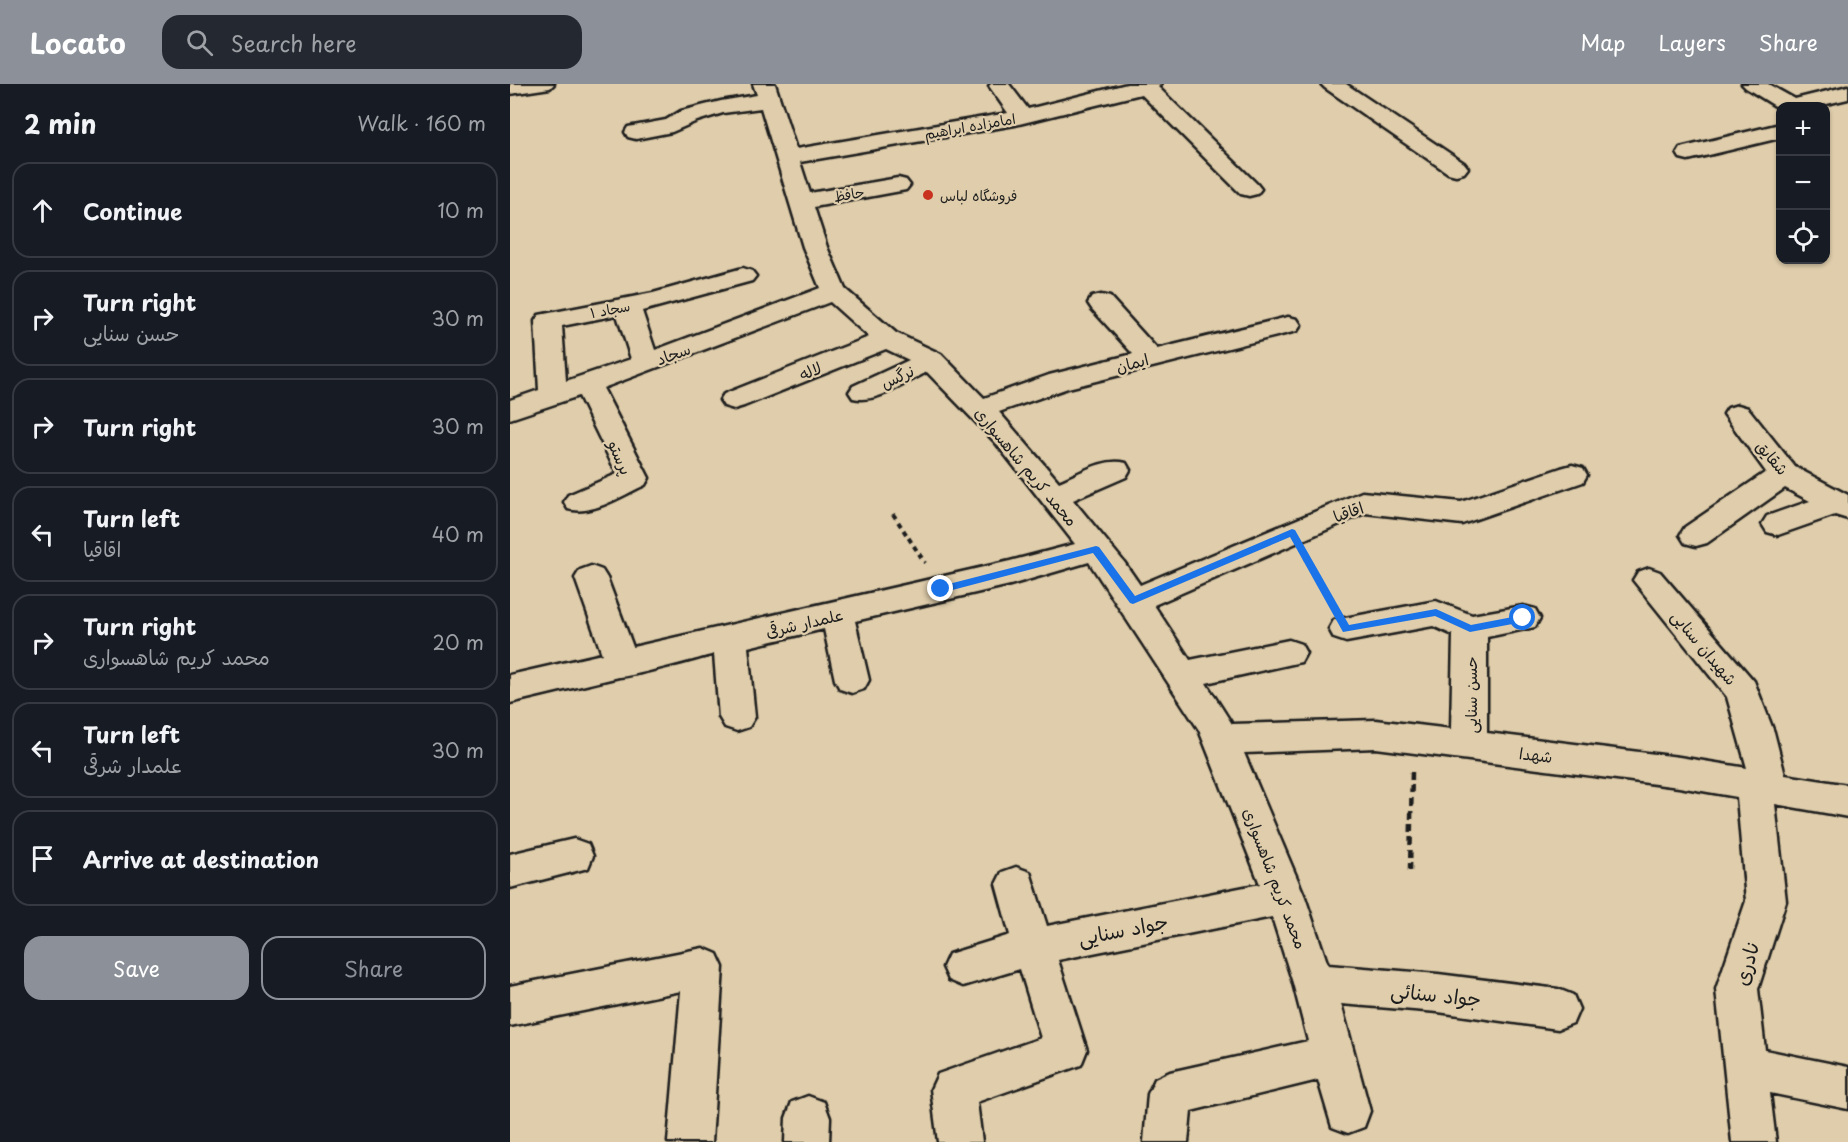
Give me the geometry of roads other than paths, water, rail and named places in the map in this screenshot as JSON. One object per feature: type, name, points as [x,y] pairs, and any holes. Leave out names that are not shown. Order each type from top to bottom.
[{"type":"street","points":[[510,88],[543,84]]},
{"type":"street","points":[[1070,84],[1089,103]]},
{"type":"street","points":[[1146,84],[1249,189]]},
{"type":"street","name":"امامزاده ابراهیم","points":[[787,157],[1022,117],[1089,103],[1146,84]]},
{"type":"street","points":[[1332,84],[1456,168]]},
{"type":"street","points":[[1753,84],[1786,102]]},
{"type":"street","points":[[1000,86],[1022,117]]},
{"type":"street","points":[[636,132],[672,125],[689,116],[766,92]]},
{"type":"street","name":"محمد کریم شاهسواری","points":[[766,92],[815,248],[834,292],[887,339],[931,360],[1005,435],[1096,549],[1215,725],[1285,897],[1314,983],[1348,1111]]},
{"type":"street","points":[[1811,102],[1848,92]]},
{"type":"street","points":[[1825,99],[1848,112]]},
{"type":"street","points":[[1688,153],[1776,132]]},
{"type":"street","name":"حافظ","points":[[800,202],[898,185]]},
{"type":"street","name":"سجاد ۱","points":[[554,395],[548,321],[627,305],[743,276]]},
{"type":"street","name":"سجاد","points":[[510,410],[646,363],[834,292]]},
{"type":"street","points":[[1101,303],[1150,357]]},
{"type":"street","points":[[627,305],[646,363]]},
{"type":"street","name":"ایمان","points":[[980,409],[1059,381],[1288,325]]},
{"type":"street","name":"لاله","points":[[734,400],[887,339]]},
{"type":"street","name":"نرگس","points":[[863,392],[931,360]]},
{"type":"street","name":"پرستو","points":[[579,502],[634,478],[587,384]]},
{"type":"street","name":"شقایق","points":[[1738,414],[1784,474],[1842,505]]},
{"type":"street","points":[[1054,496],[1115,470]]},
{"type":"street","points":[[1696,535],[1784,474]]},
{"type":"street","name":"اقاقیا","points":[[1133,601],[1362,502],[1462,513],[1572,475]]},
{"type":"street","points":[[1778,524],[1842,505]]},
{"type":"street","name":"علمدار شرقی","points":[[510,689],[623,665],[837,614],[1096,549]]},
{"type":"street","points":[[591,578],[623,665]]},
{"type":"street","name":"شهيدان سنايی","points":[[1649,580],[1742,690],[1756,732],[1762,786]]},
{"type":"street","points":[[1346,629],[1436,612],[1470,628],[1523,618]]},
{"type":"street","points":[[837,614],[852,680]]},
{"type":"street","name":"حسن سنايی","points":[[1469,746],[1470,628]]},
{"type":"street","points":[[730,639],[737,717]]},
{"type":"street","points":[[1182,675],[1288,653]]},
{"type":"street","name":"شهدا","points":[[1221,739],[1376,734],[1679,772],[1848,801]]},
{"type":"street","name":"نادری","points":[[1754,1142],[1737,989],[1766,901],[1762,786]]},
{"type":"street","points":[[510,871],[574,856]]},
{"type":"street","points":[[960,1142],[953,1089],[1066,1050],[1032,946],[1016,884]]},
{"type":"street","name":"جواد سنایی","points":[[963,968],[1032,946],[1285,897]]},
{"type":"street","points":[[510,1006],[703,967],[690,1142]]},
{"type":"street","name":"جواد سنائی","points":[[1314,983],[1438,993],[1558,1010]]},
{"type":"street","points":[[1166,1142],[1170,1094],[1333,1056]]},
{"type":"street","points":[[1745,1067],[1848,1088]]},
{"type":"place","name":"فروشگاه لباس","points":[[928,195]]}]
